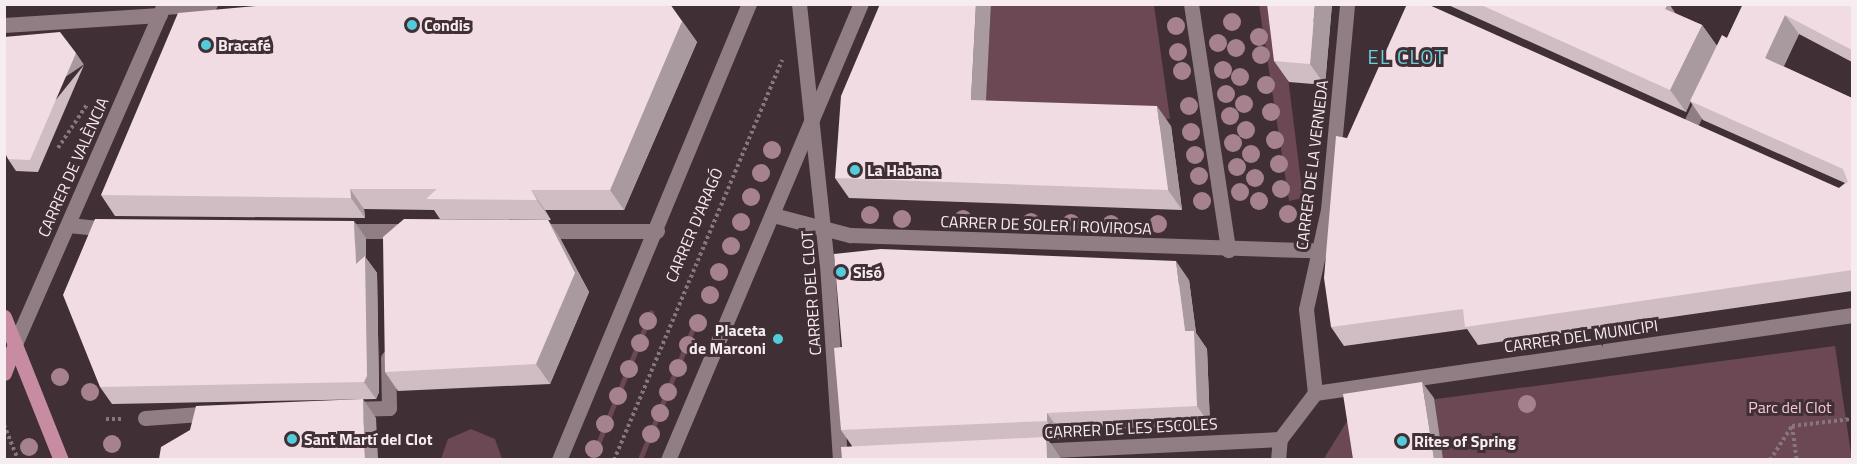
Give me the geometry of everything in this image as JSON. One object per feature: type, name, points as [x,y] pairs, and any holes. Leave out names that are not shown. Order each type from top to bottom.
[{"type":"main road","points":[[4,318],[61,459]]},
{"type":"main road","points":[[4,373],[15,344]]},
{"type":"street","points":[[4,25],[210,4]]},
{"type":"street","name":"CARRER D'ARAGÓ","points":[[559,459],[657,231],[749,4]]},
{"type":"street","name":"CARRER DEL CLOT","points":[[799,4],[824,232],[840,459]]},
{"type":"street","points":[[668,459],[812,125],[861,4]]},
{"type":"street","points":[[1191,4],[1228,250]]},
{"type":"street","name":"CARRER DE LA VERNEDA","points":[[1315,393],[1306,309],[1321,251],[1347,4]]},
{"type":"street","name":"CARRER DE VALÈNCIA","points":[[15,344],[162,9]]},
{"type":"street","points":[[1712,134],[1685,122],[1714,75]]},
{"type":"street","name":"CARRER DE SOLER I ROVIROSA","points":[[773,215],[824,232],[1228,250],[1321,251]]},
{"type":"street","points":[[68,225],[125,229]]},
{"type":"street","points":[[327,231],[386,238],[427,231]]},
{"type":"street","points":[[519,231],[657,231]]},
{"type":"street","name":"CARRER DEL MUNICIPI","points":[[1315,393],[1852,315]]},
{"type":"street","points":[[331,410],[389,408],[388,337]]},
{"type":"street","points":[[1278,459],[1280,439],[1315,393]]},
{"type":"street","points":[[145,418],[227,413]]},
{"type":"street","name":"CARRER DE LES ESCOLES","points":[[1012,452],[1280,439]]},
{"type":"street","points":[[840,459],[857,459]]},
{"type":"path","name":"CARRER D'ARAGÓ","points":[[614,459],[784,56]]},
{"type":"path","points":[[58,148],[88,103]]},
{"type":"path","points":[[1792,426],[1852,420]]},
{"type":"path","points":[[4,425],[18,459]]},
{"type":"path","points":[[1770,459],[1792,426]]},
{"type":"path","points":[[1792,426],[1797,459]]},
{"type":"green space","points":[[991,5],[1154,5],[1170,119],[985,112]]},
{"type":"green space","points":[[1259,5],[1279,5],[1303,198],[1289,201]]},
{"type":"green space","points":[[650,310],[655,312],[595,460],[589,460]]},
{"type":"green space","points":[[691,328],[696,330],[643,460],[638,460]]},
{"type":"green space","name":"Parc del Clot","points":[[1835,346],[1852,460],[1323,460],[1354,410]]},
{"type":"green space","points":[[471,429],[495,439],[502,459],[441,459],[448,439]]},
{"type":"building","points":[[280,4],[670,4],[682,21],[610,190],[531,190],[537,200],[426,199],[437,189],[350,189],[351,198],[101,195],[178,13]]},
{"type":"building","points":[[880,4],[976,4],[971,100],[1157,106],[1168,190],[835,178],[841,96]]},
{"type":"building","points":[[1267,4],[1315,4],[1310,64],[1274,61]]},
{"type":"building","points":[[1407,4],[1427,4],[1839,188],[1848,182],[1843,169],[1690,101],[1722,35],[1727,38],[1743,4],[1852,4],[1852,50],[1785,15],[1765,58],[1852,98],[1852,270],[1465,327],[1463,309],[1331,327],[1324,278],[1336,136],[1347,138]]},
{"type":"building","points":[[1479,4],[1668,4],[1665,9],[1702,25],[1670,90]]},
{"type":"building","points":[[60,32],[76,53],[30,160],[8,159],[4,151],[4,37]]},
{"type":"building","points":[[95,219],[354,221],[356,264],[365,256],[367,376],[364,382],[100,387],[63,295]]},
{"type":"building","points":[[404,219],[548,220],[575,273],[536,364],[385,372],[383,237]]},
{"type":"building","points":[[881,249],[1176,261],[1185,331],[1194,331],[1197,406],[1047,413],[1047,421],[841,430],[834,348],[842,347],[834,254]]},
{"type":"building","points":[[1422,382],[1434,459],[1353,459],[1343,394]]},
{"type":"building","points":[[363,399],[365,459],[159,459],[161,447],[190,430],[196,406]]},
{"type":"building","points":[[1046,437],[1047,459],[842,459],[841,447]]},
{"type":"place","name":"Condis","points":[[412,25]]},
{"type":"place","name":"Bracafé","points":[[206,45]]},
{"type":"place","name":"La Habana","points":[[855,170]]},
{"type":"place","name":"Sisó","points":[[841,272]]},
{"type":"place","name":"Placeta de Marconi","points":[[778,339]]},
{"type":"place","name":"Sant Martí del Clot","points":[[292,439]]},
{"type":"place","name":"Rites of Spring","points":[[1402,441]]},
{"type":"district","name":"EL CLOT","points":[[1407,56]]}]
